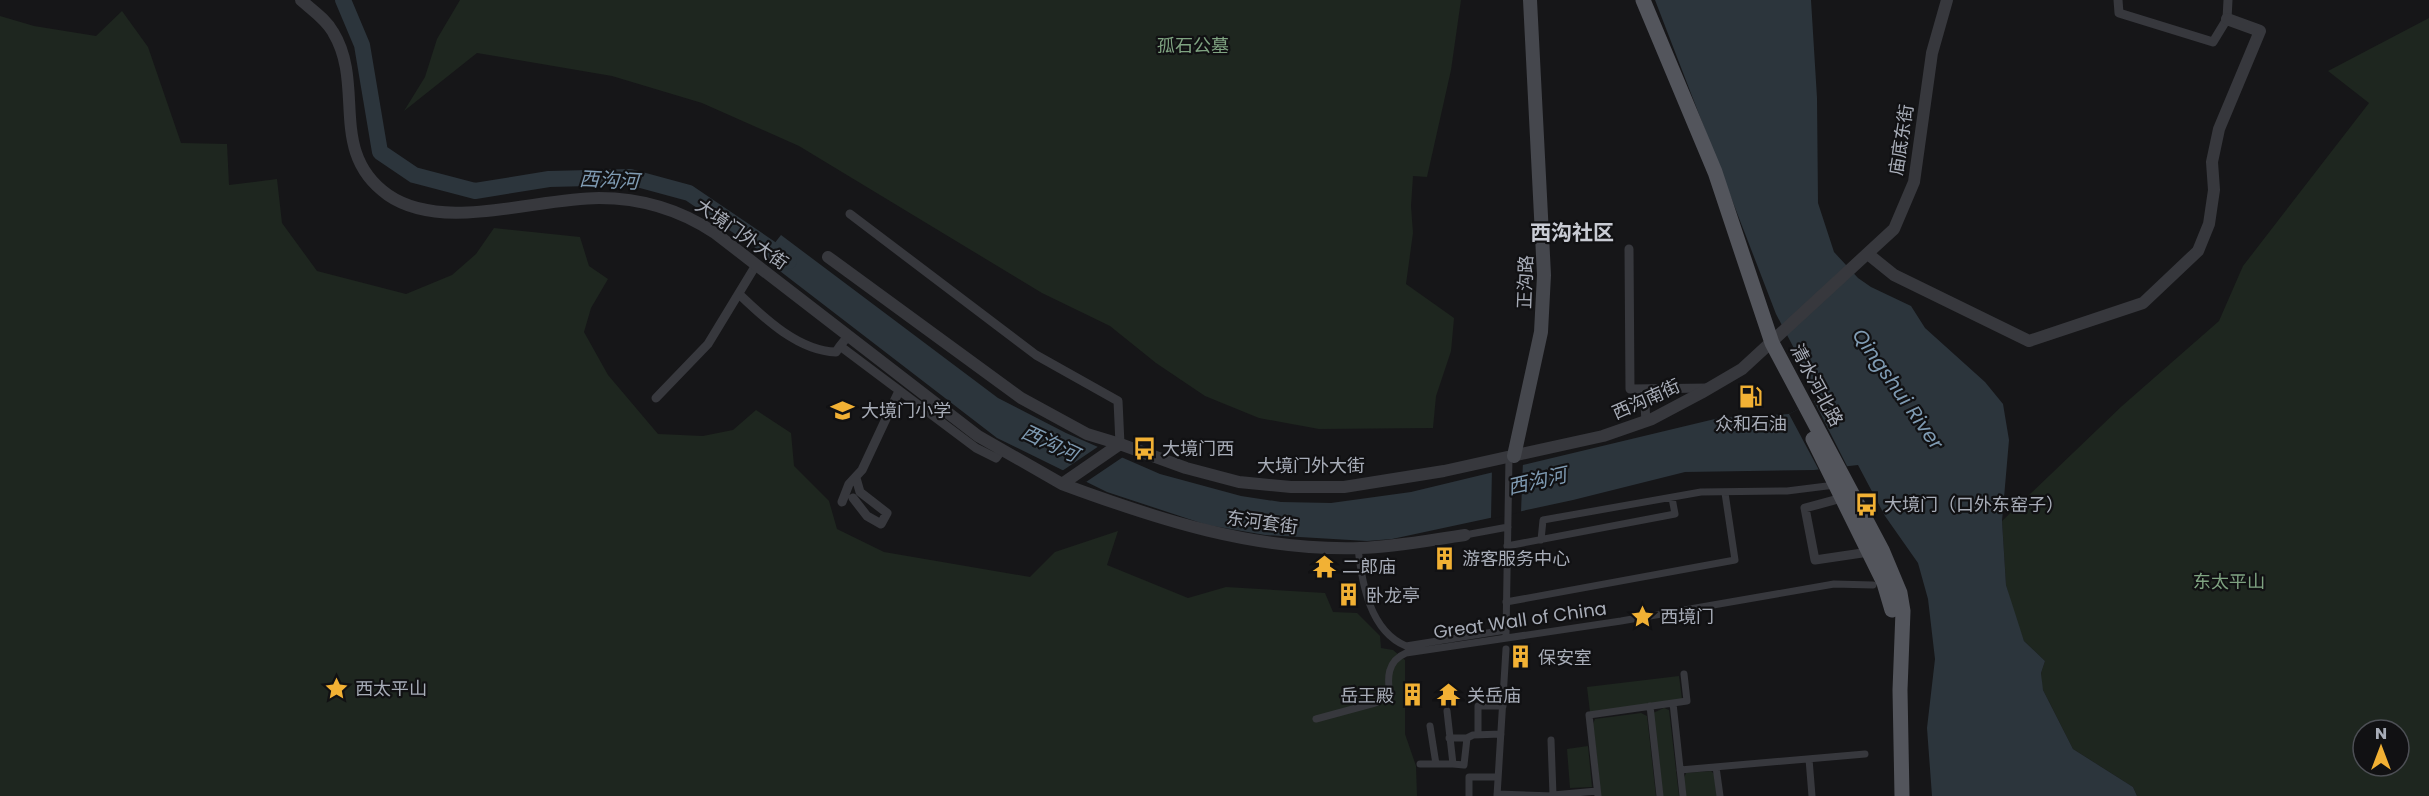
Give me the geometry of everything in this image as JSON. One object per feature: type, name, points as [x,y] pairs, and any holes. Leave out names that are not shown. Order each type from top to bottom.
[{"type":"main road","name":"正沟路","points":[[1515,457],[1540,332],[1544,267],[1530,0]]},
{"type":"main road","name":"正沟路","points":[[1515,457],[1548,330],[1551,291],[1537,0]]},
{"type":"main road","name":"清水河北路","points":[[1636,0],[1802,407],[1890,597],[1892,612],[1890,714],[1892,796]]},
{"type":"main road","name":"清水河北路","points":[[1643,0],[1715,172],[1774,341]]},
{"type":"main road","name":"清水河北路","points":[[1837,482],[1882,550],[1900,593],[1903,611],[1900,690],[1902,796]]},
{"type":"street","name":"大境门外大街","points":[[301,0],[315,6],[333,31],[344,57],[355,154],[362,170],[386,194],[400,202],[454,212],[590,198],[636,201],[674,210],[698,222],[756,265],[844,341],[978,436],[1062,484]]},
{"type":"street","name":"庙底东街","points":[[1774,341],[1894,230],[1914,182],[1932,53],[1947,0]]},
{"type":"street","points":[[2118,0],[2119,14],[2213,42],[2227,19],[2228,0]]},
{"type":"street","points":[[1868,254],[1894,275],[2029,341],[2143,303],[2198,251],[2209,224],[2214,190],[2212,162],[2219,129],[2260,31],[2227,19]]},
{"type":"street","points":[[850,214],[1036,354],[1118,401],[1115,448],[1062,484]]},
{"type":"street","points":[[1629,249],[1630,389],[1711,388]]},
{"type":"street","name":"大境门外大街","points":[[828,257],[1021,398],[1115,448],[1239,482],[1291,487],[1344,487],[1398,480],[1515,457]]},
{"type":"street","points":[[656,398],[708,344],[732,301],[740,295],[756,265]]},
{"type":"street","points":[[740,295],[759,313],[792,337],[823,352],[836,352],[844,341],[899,391],[976,448],[996,458],[1001,451]]},
{"type":"street","name":"西沟南街","points":[[1515,457],[1603,436],[1646,422],[1742,369],[1774,341]]},
{"type":"street","points":[[1644,389],[1646,422]]},
{"type":"street","points":[[842,502],[849,484],[856,478],[899,391]]},
{"type":"street","points":[[1359,548],[1361,570],[1373,612],[1383,630],[1393,640],[1406,646],[1506,633],[1508,518],[1515,457]]},
{"type":"street","points":[[853,498],[867,516],[881,524],[887,513],[860,492],[856,478]]},
{"type":"street","points":[[1541,540],[1542,520],[1701,492],[1788,491],[1837,482]]},
{"type":"street","points":[[1837,482],[1805,508],[1815,560],[1869,552]]},
{"type":"street","name":"东河套街","points":[[1062,484],[1131,509],[1230,537],[1293,546],[1359,548],[1465,534]]},
{"type":"street","points":[[1506,602],[1735,560],[1725,493]]},
{"type":"street","points":[[1507,546],[1675,514],[1672,498]]},
{"type":"street","points":[[1465,534],[1508,527]]},
{"type":"street","name":"Great Wall of China","points":[[1316,719],[1375,703],[1390,696],[1388,681],[1392,663],[1406,653],[1621,621],[1834,584],[1873,585]]},
{"type":"street","points":[[1506,649],[1497,795],[1597,794],[1589,716],[1687,701],[1684,674]]},
{"type":"street","points":[[1673,703],[1683,796]]},
{"type":"street","points":[[1478,735],[1478,706],[1503,706]]},
{"type":"street","points":[[1650,706],[1660,796]]},
{"type":"street","points":[[1447,711],[1451,726],[1449,738],[1453,764]]},
{"type":"street","points":[[1430,726],[1436,764]]},
{"type":"street","points":[[1449,738],[1501,734]]},
{"type":"street","points":[[1467,738],[1464,765],[1469,777],[1469,796]]},
{"type":"street","points":[[1551,740],[1553,796]]},
{"type":"street","points":[[1680,770],[1865,754]]},
{"type":"street","points":[[1809,759],[1812,796]]},
{"type":"street","points":[[1420,764],[1464,765]]},
{"type":"street","points":[[1716,767],[1720,796]]},
{"type":"street","points":[[1469,777],[1498,777]]},
{"type":"green space","name":"孤石公墓","points":[[460,0],[1461,0],[1451,70],[1427,177],[1413,176],[1411,206],[1413,233],[1406,284],[1454,318],[1451,351],[1436,396],[1433,428],[1319,429],[1259,418],[1205,396],[1156,363],[1110,326],[1042,293],[799,146],[702,103],[612,76],[477,53],[404,111],[425,77],[437,39]]},
{"type":"green space","points":[[122,11],[148,47],[181,143],[227,144],[229,185],[277,179],[282,223],[317,271],[406,294],[452,275],[476,254],[494,228],[580,237],[589,266],[608,279],[591,308],[584,332],[608,375],[658,434],[703,436],[733,430],[756,410],[791,433],[794,466],[829,501],[837,529],[884,552],[1030,577],[1055,552],[1118,531],[1107,565],[1188,598],[1226,587],[1325,593],[1333,612],[1357,613],[1380,636],[1381,648],[1393,650],[1405,660],[1405,734],[1416,766],[1417,796],[0,796],[0,16],[34,26],[96,36]]},
{"type":"green space","name":"东太平山","points":[[2429,18],[2429,796],[2137,796],[2133,787],[2073,749],[2042,688],[2041,673],[2045,661],[2024,641],[2006,585],[2002,521],[2122,406],[2219,321],[2243,266],[2369,103],[2328,71]]},
{"type":"green space","points":[[1679,676],[1682,699],[1590,712],[1587,687]]},
{"type":"green space","points":[[1664,708],[1669,710],[1679,796],[1663,796],[1653,713]]},
{"type":"green space","points":[[1641,713],[1647,716],[1656,796],[1601,796],[1593,724],[1595,719]]},
{"type":"green space","points":[[1588,746],[1592,787],[1570,788],[1567,749]]},
{"type":"green space","points":[[1711,771],[1714,774],[1717,796],[1686,796],[1684,778],[1686,773]]},
{"type":"water","name":"Qingshui River","points":[[1655,0],[1811,0],[1817,98],[1818,203],[1834,252],[1858,278],[1871,287],[1911,306],[1925,328],[1985,382],[2003,404],[2009,440],[2002,521],[2006,585],[2024,641],[2045,661],[2041,673],[2043,690],[2073,749],[2133,787],[2137,796],[1932,796],[1927,728],[1935,659],[1928,599],[1918,563],[1885,516],[1858,465],[1814,470],[1685,472],[1573,500],[1392,539],[1367,541],[1265,535],[1207,525],[1107,492],[997,438],[763,258],[781,235],[998,398],[1066,433],[1160,474],[1241,496],[1281,502],[1331,503],[1411,492],[1719,418],[1789,414],[1820,398],[1776,314]]},
{"type":"pier","points":[[1814,401],[1847,466],[1838,470],[1820,472],[1789,414]]},
{"type":"pier","points":[[1099,446],[1123,457],[1086,482],[1062,471]]},
{"type":"pier","points":[[1523,461],[1521,512],[1491,519],[1492,467]]},
{"type":"waterway","name":"西沟河","points":[[343,0],[362,45],[380,152],[414,175],[475,191],[549,179],[630,177],[689,193],[789,261]]},
{"type":"place","name":"众和石油","points":[[1751,397]]},
{"type":"place","name":"大境门小学","points":[[843,410]]},
{"type":"place","name":"大境门西","points":[[1144,448]]},
{"type":"place","name":"大境门（口外东窑子）","points":[[1866,504]]},
{"type":"place","name":"游客服务中心","points":[[1444,558]]},
{"type":"place","name":"二郎庙","points":[[1324,566]]},
{"type":"place","name":"卧龙亭","points":[[1348,595]]},
{"type":"place","name":"西境门","points":[[1642,616]]},
{"type":"place","name":"保安室","points":[[1520,657]]},
{"type":"place","name":"西太平山","points":[[337,688]]},
{"type":"place","name":"岳王殿","points":[[1412,695]]},
{"type":"place","name":"关岳庙","points":[[1449,695]]},
{"type":"district","name":"西沟社区","points":[[1572,232]]}]
